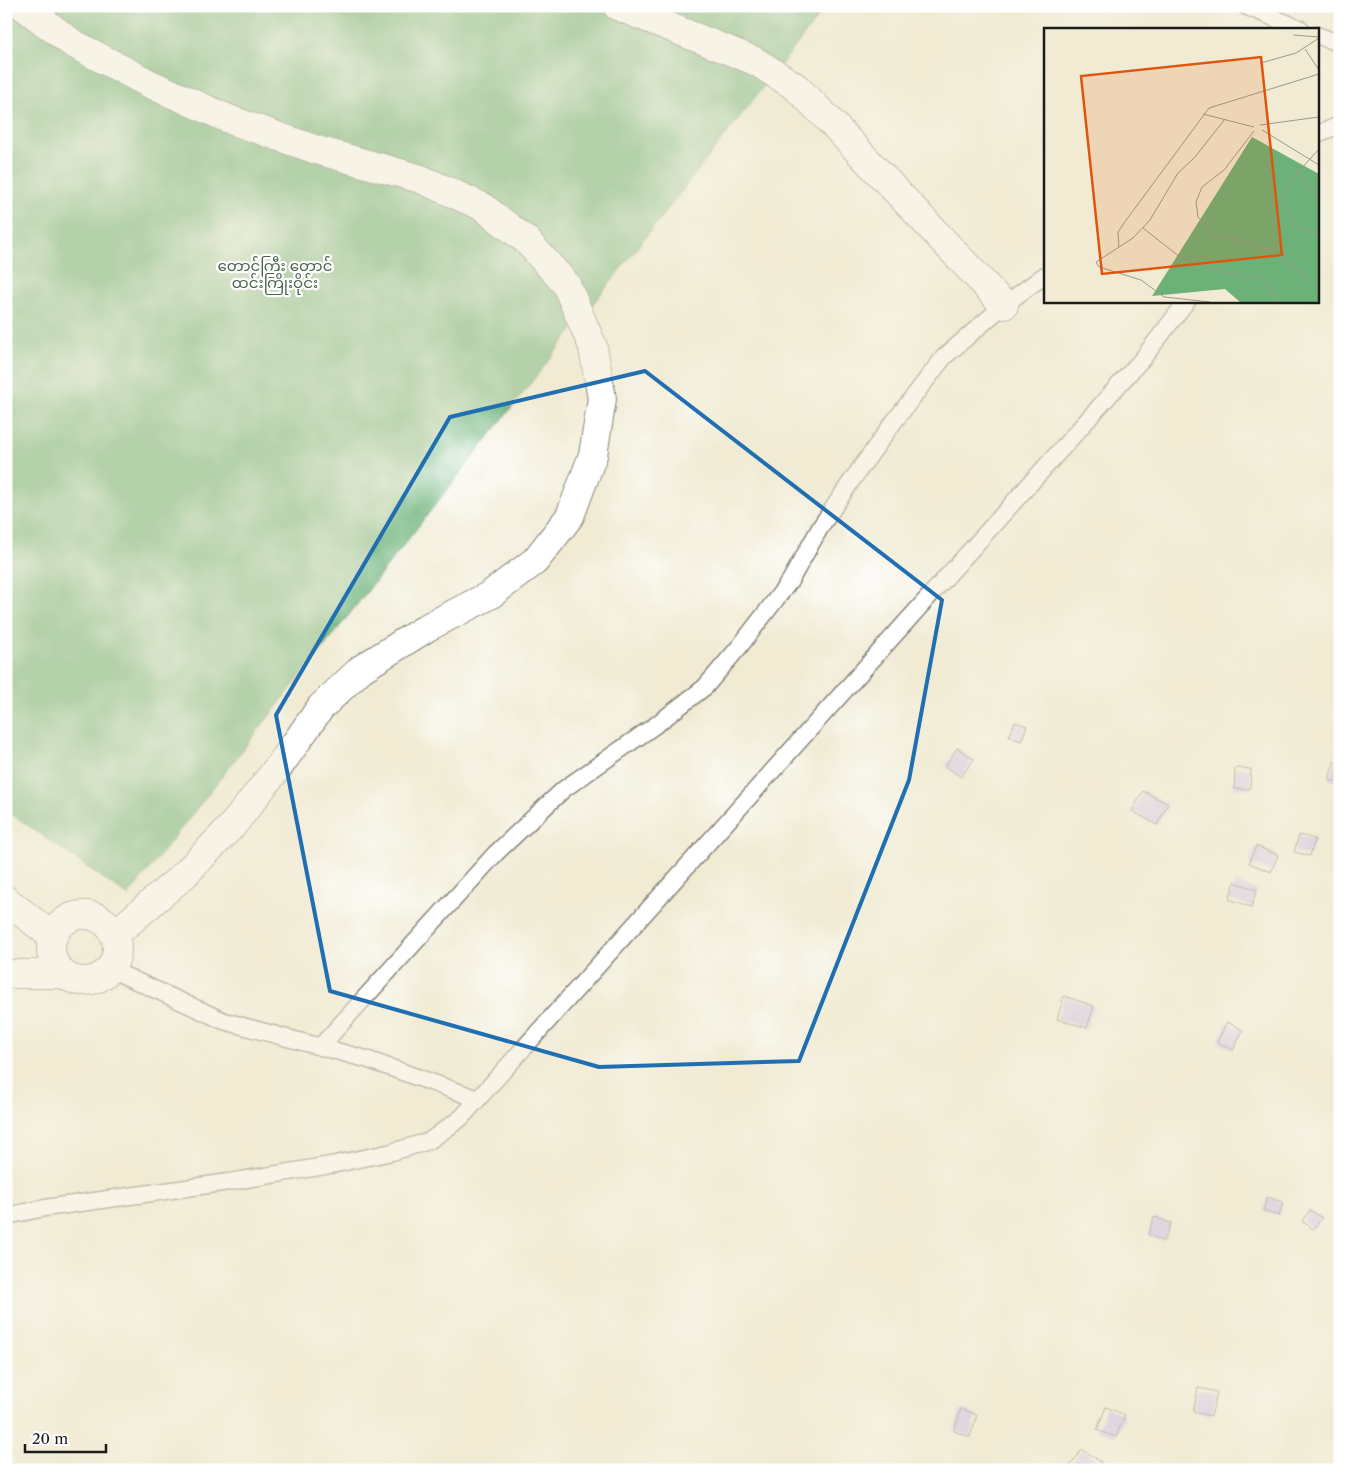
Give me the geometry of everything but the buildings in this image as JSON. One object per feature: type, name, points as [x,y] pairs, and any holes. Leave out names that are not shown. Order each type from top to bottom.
[{"type":"street","points":[[23,6],[72,43],[148,83],[231,120],[317,150],[421,178],[483,207],[526,240],[566,284],[593,347],[602,399],[594,455],[570,516],[535,561],[490,595],[428,627],[362,669],[321,707],[280,765],[232,826],[184,875],[114,935]]},
{"type":"street","points":[[617,6],[755,61],[796,87],[1004,305]]},
{"type":"street","points":[[6,900],[52,936]]},
{"type":"street","points":[[86,914],[96,917],[112,929],[114,935],[117,950],[115,960],[110,969],[102,976],[93,980],[72,979],[63,974],[51,957],[50,946],[52,936],[65,920],[75,916],[86,914]]},
{"type":"street","points":[[6,974],[63,974]]},
{"type":"lane","points":[[1245,6],[1299,28]]},
{"type":"lane","points":[[1318,35],[1340,44]]},
{"type":"lane","points":[[1318,134],[1340,125]]},
{"type":"lane","points":[[320,1046],[496,853],[564,788],[658,724],[705,687],[740,646],[790,581],[821,526],[893,423],[944,358],[1004,305],[1044,276]]},
{"type":"lane","points":[[6,1216],[45,1208],[229,1182],[331,1165],[392,1152],[429,1142],[461,1118],[1143,358],[1186,302]]},
{"type":"lane","points":[[110,969],[224,1022],[366,1059],[478,1099]]},
{"type":"highlighted area","points":[[645,371],[942,600],[909,780],[799,1061],[599,1067],[330,991],[276,715],[450,417]]},
{"type":"green space","name":"တောင်ကြီး တောင် ထင်းကြိုးဝိုင်း","points":[[6,6],[827,6],[128,896],[6,810]]}]
